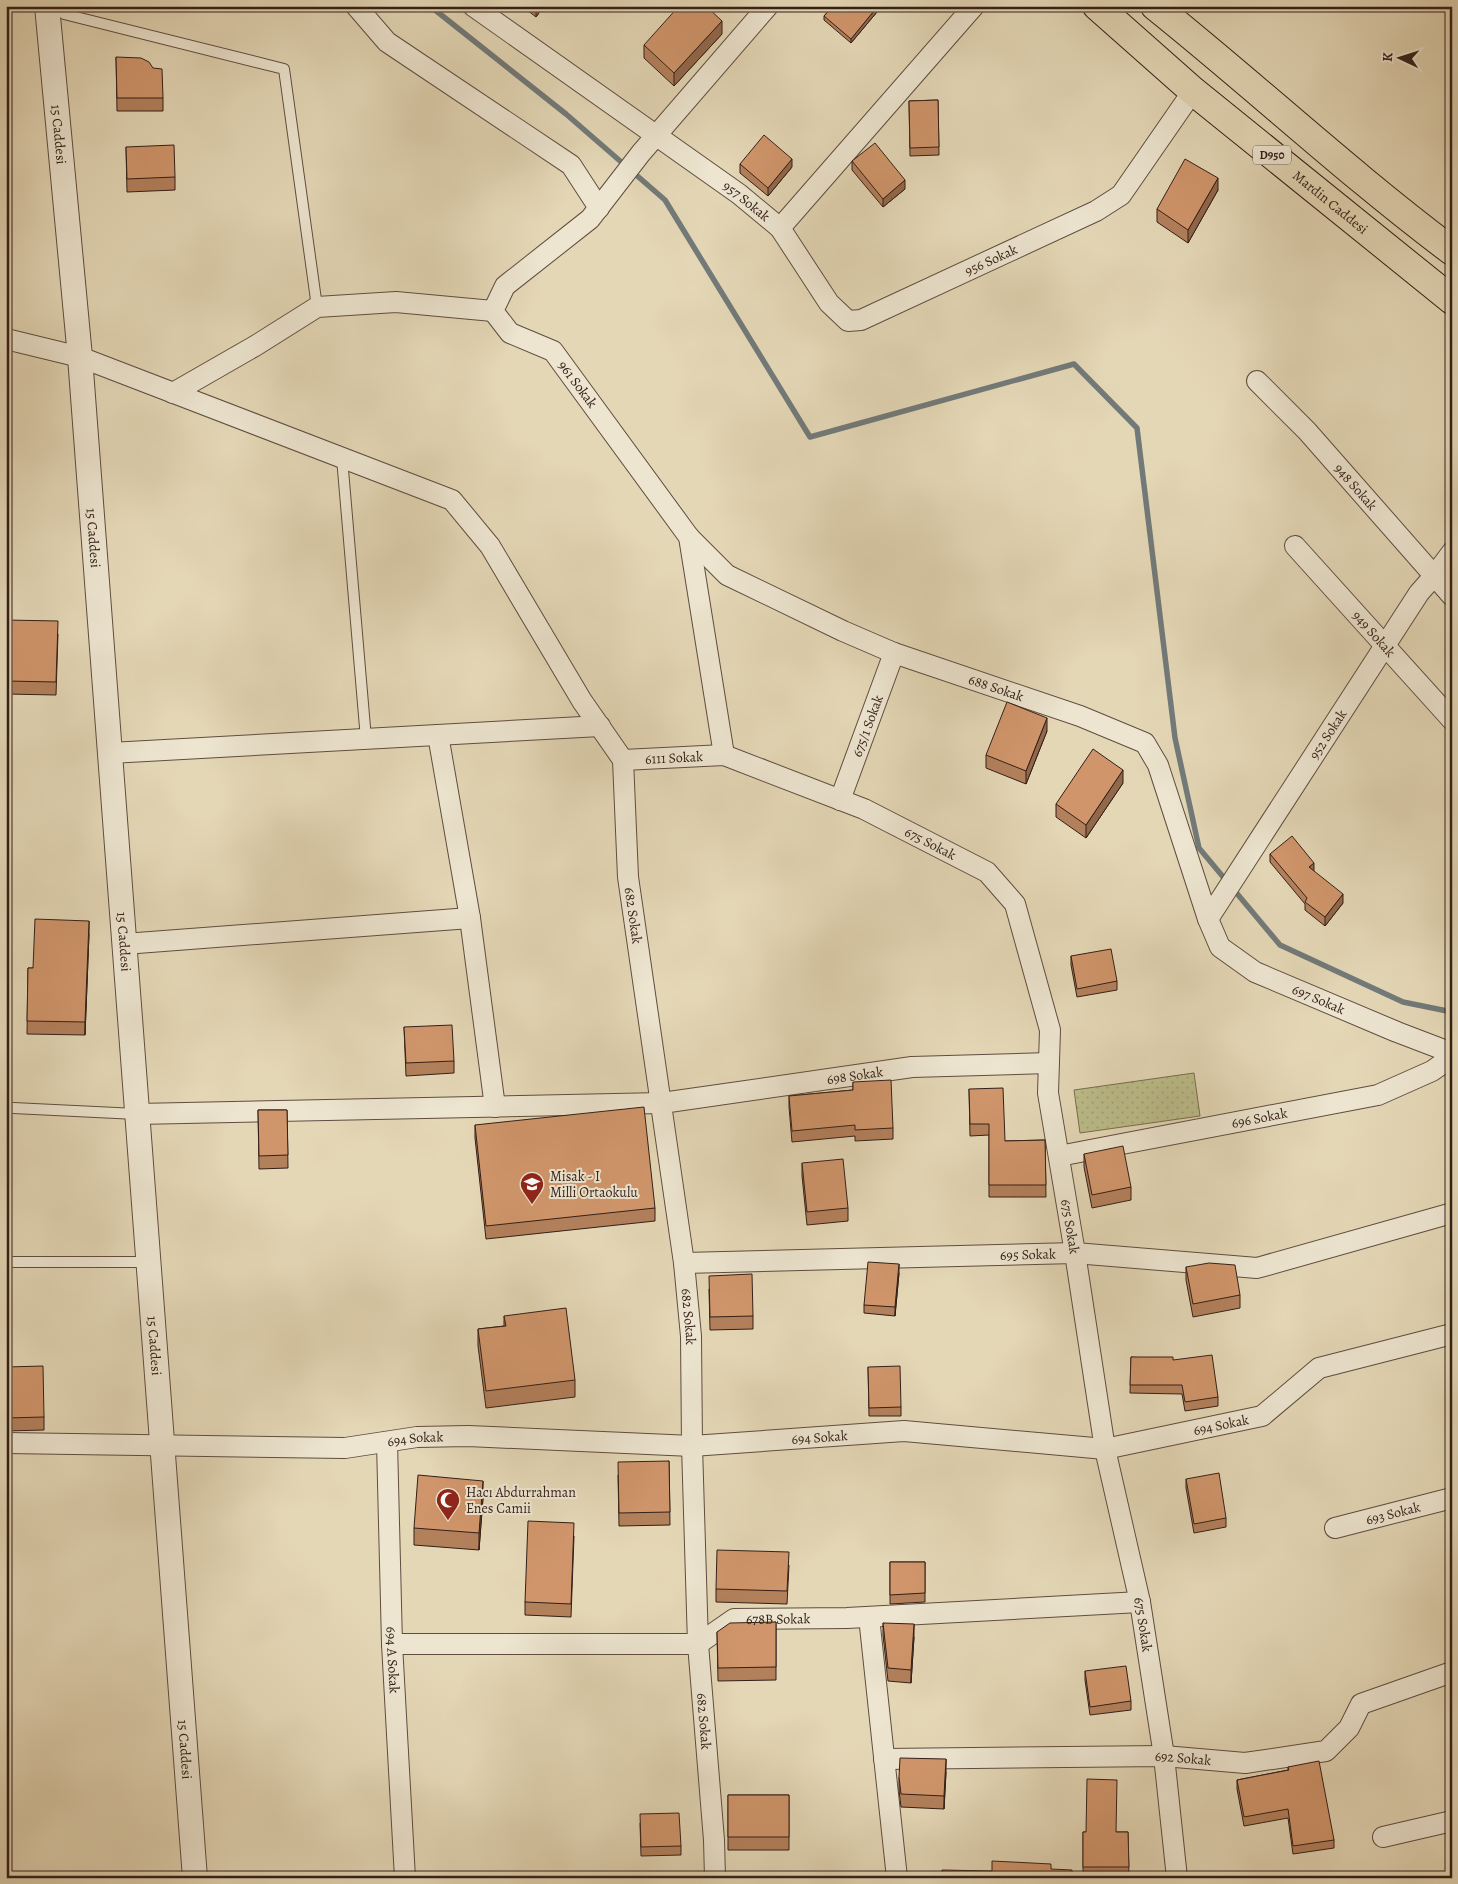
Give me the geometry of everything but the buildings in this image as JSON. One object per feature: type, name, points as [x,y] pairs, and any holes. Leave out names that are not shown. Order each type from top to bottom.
[{"type":"highway","name":"Mardin Caddesi","points":[[1097,6],[1193,91],[1452,300]]},
{"type":"highway","name":"D950","points":[[1154,6],[1203,44],[1407,217],[1452,251]]},
{"type":"street","points":[[356,6],[387,42],[571,165],[603,203]]},
{"type":"street","name":"957 Sokak","points":[[473,6],[739,194],[780,228],[974,6]]},
{"type":"street","points":[[173,393],[255,346],[317,307],[396,302],[493,312],[505,286],[590,219],[641,153],[768,6]]},
{"type":"street","name":"15 Caddesi","points":[[56,10],[80,357],[195,1878]]},
{"type":"street","name":"956 Sokak","points":[[780,228],[829,303],[848,321],[861,320],[1096,211],[1121,195],[1193,91]]},
{"type":"street","name":"961 Sokak","points":[[493,312],[510,333],[553,351],[689,537],[724,755]]},
{"type":"street","points":[[6,339],[80,357],[452,500],[490,546],[582,701],[624,760]]},
{"type":"street","name":"948 Sokak","points":[[1256,381],[1307,431],[1452,596]]},
{"type":"street","name":"688 Sokak","points":[[689,537],[727,575],[843,631],[894,653],[1080,716],[1145,742],[1158,765],[1208,919]]},
{"type":"street","name":"949 Sokak","points":[[1295,546],[1452,720]]},
{"type":"street","name":"952 Sokak","points":[[1208,919],[1418,593],[1452,552]]},
{"type":"street","name":"675/1 Sokak","points":[[840,800],[894,653]]},
{"type":"street","points":[[110,753],[600,726]]},
{"type":"street","points":[[438,735],[470,918],[494,1106]]},
{"type":"street","name":"6111 Sokak","points":[[624,760],[724,755]]},
{"type":"street","name":"675 Sokak","points":[[724,755],[864,809],[987,872],[1015,904],[1050,1030],[1048,1093],[1076,1252],[1105,1449],[1140,1602],[1164,1756],[1177,1878]]},
{"type":"street","name":"682 Sokak","points":[[624,760],[628,877],[684,1263],[691,1336],[698,1644],[714,1840],[715,1878]]},
{"type":"street","points":[[124,944],[470,918]]},
{"type":"street","name":"697 Sokak","points":[[1208,919],[1220,947],[1255,972],[1452,1053]]},
{"type":"street","name":"696 Sokak","points":[[1059,1156],[1378,1095],[1432,1071],[1452,1057]]},
{"type":"street","name":"698 Sokak","points":[[137,1114],[662,1103],[912,1067],[1049,1063]]},
{"type":"street","name":"695 Sokak","points":[[684,1263],[1076,1252],[1257,1268],[1452,1212]]},
{"type":"street","name":"694 Sokak","points":[[6,1443],[345,1448],[417,1437],[468,1436],[692,1446],[904,1431],[1105,1449],[1262,1416],[1319,1368],[1452,1334]]},
{"type":"street","name":"694 A Sokak","points":[[387,1442],[392,1644],[405,1878]]},
{"type":"street","name":"693 Sokak","points":[[1335,1528],[1452,1498]]},
{"type":"street","name":"678B Sokak","points":[[698,1644],[734,1620],[869,1617],[1140,1602]]},
{"type":"street","points":[[869,1617],[897,1878]]},
{"type":"street","points":[[392,1644],[698,1644]]},
{"type":"street","name":"692 Sokak","points":[[884,1759],[1164,1756],[1245,1763],[1326,1751],[1349,1728],[1361,1704],[1452,1672]]},
{"type":"street","points":[[1383,1837],[1452,1821]]},
{"type":"lane","points":[[56,10],[284,69],[317,307]]},
{"type":"lane","points":[[342,458],[366,739]]},
{"type":"lane","points":[[12,1108],[137,1114]]},
{"type":"lane","points":[[6,1262],[148,1262]]},
{"type":"green space","points":[[1194,1073],[1200,1116],[1080,1133],[1074,1090]]},
{"type":"waterway","points":[[430,6],[566,114],[665,200],[810,437],[1074,364],[1137,428],[1175,738],[1199,848],[1280,945],[1403,1002],[1452,1012]]},
{"type":"place","name":"Misak - I Milli Ortaokulu","points":[[532,1205]]},
{"type":"place","name":"Hacı Abdurrahman Enes Camii","points":[[448,1521]]}]
